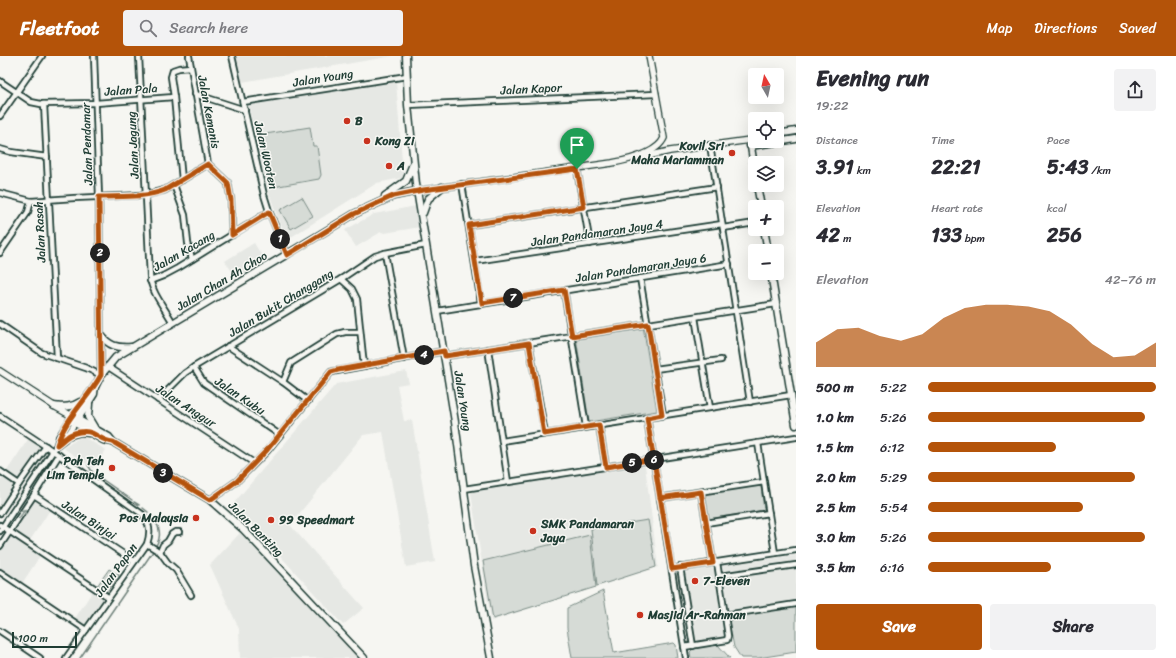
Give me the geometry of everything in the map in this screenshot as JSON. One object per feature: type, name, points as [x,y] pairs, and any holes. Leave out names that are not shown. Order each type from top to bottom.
[{"type":"main road","name":"Jalan Young","points":[[406,56],[408,105],[417,191],[456,422],[473,558],[490,658]]},
{"type":"main road","points":[[784,133],[796,131]]},
{"type":"main road","points":[[784,140],[796,139]]},
{"type":"main road","points":[[371,206],[406,181],[413,162]]},
{"type":"main road","points":[[422,220],[423,211],[428,199],[442,187]]},
{"type":"main road","name":"Jalan Chan Ah Choo","points":[[87,400],[94,394],[96,385],[101,375],[116,357],[354,214],[393,196],[417,191]]},
{"type":"main road","points":[[772,280],[796,425]]},
{"type":"main road","points":[[101,335],[106,342],[114,346],[124,348],[132,347]]},
{"type":"main road","points":[[54,406],[75,406],[87,400]]},
{"type":"main road","points":[[74,419],[87,400]]},
{"type":"main road","points":[[65,439],[81,432],[93,431],[88,417],[87,400]]},
{"type":"main road","name":"Jalan Banting","points":[[74,419],[93,431],[108,437],[113,442],[210,500],[243,530],[364,658]]},
{"type":"street","points":[[0,116],[42,56]]},
{"type":"street","name":"Jalan Pendamar","points":[[94,56],[99,197],[101,375]]},
{"type":"street","name":"Jalan Jagung","points":[[139,56],[150,281],[173,323]]},
{"type":"street","name":"Jalan Kemanis","points":[[189,56],[208,164],[228,183],[231,200],[232,235]]},
{"type":"street","name":"Jalan Wooten","points":[[232,56],[269,212],[287,255]]},
{"type":"street","points":[[635,158],[649,151],[662,142],[664,138],[649,56]]},
{"type":"street","points":[[182,180],[171,72],[179,68],[190,67]]},
{"type":"street","name":"Jalan Young","points":[[243,102],[407,76]]},
{"type":"street","name":"Jalan Pala","points":[[0,81],[31,102],[44,104],[96,103],[174,97]]},
{"type":"street","points":[[195,94],[245,110]]},
{"type":"street","name":"Jalan Kapor","points":[[408,105],[656,94]]},
{"type":"street","name":"Jalan Rasah","points":[[44,104],[57,358]]},
{"type":"street","points":[[417,191],[577,169],[710,145],[748,141]]},
{"type":"street","points":[[710,145],[750,402]]},
{"type":"street","points":[[0,149],[46,157]]},
{"type":"street","points":[[0,193],[31,201],[145,195],[159,193],[208,164]]},
{"type":"street","points":[[577,169],[590,244]]},
{"type":"street","points":[[462,184],[482,303]]},
{"type":"street","points":[[174,185],[185,215],[188,243],[192,259]]},
{"type":"street","points":[[469,225],[717,186]]},
{"type":"street","points":[[0,253],[28,212],[31,201]]},
{"type":"street","name":"Jalan Kacang","points":[[150,281],[163,276],[269,212]]},
{"type":"street","name":"Jalan Pandamaran Jaya 4","points":[[475,261],[590,244],[748,224]]},
{"type":"street","name":"Jalan Bukit Changgang","points":[[158,400],[194,367],[341,279],[375,256],[426,245]]},
{"type":"street","points":[[385,253],[404,359]]},
{"type":"street","name":"Jalan Pandamaran Jaya 6","points":[[437,311],[729,264]]},
{"type":"street","points":[[640,278],[662,415]]},
{"type":"street","points":[[341,279],[355,293],[357,299],[364,366]]},
{"type":"street","points":[[564,290],[586,427]]},
{"type":"street","points":[[210,500],[237,481],[280,435],[331,372],[404,359],[529,343],[776,304]]},
{"type":"street","points":[[694,317],[710,408]]},
{"type":"street","points":[[0,324],[42,353],[86,368],[101,375]]},
{"type":"street","points":[[283,382],[291,363],[337,334],[345,332],[360,332]]},
{"type":"street","points":[[529,343],[544,434]]},
{"type":"street","points":[[228,346],[283,382],[308,401]]},
{"type":"street","points":[[488,349],[508,482]]},
{"type":"street","points":[[655,369],[721,360]]},
{"type":"street","name":"Jalan Anggur","points":[[107,366],[254,463]]},
{"type":"street","name":"Jalan Kubu","points":[[194,367],[204,383],[280,435]]},
{"type":"street","points":[[0,371],[74,419]]},
{"type":"street","points":[[502,441],[791,395]]},
{"type":"street","name":"Jalan Papan","points":[[0,416],[46,446],[142,514],[147,520],[150,528],[149,545],[134,561],[66,658]]},
{"type":"street","points":[[647,418],[686,658]]},
{"type":"street","points":[[74,419],[65,439],[57,445],[1,528],[108,597]]},
{"type":"street","points":[[57,445],[59,437],[74,419]]},
{"type":"street","points":[[599,425],[606,467]]},
{"type":"street","points":[[464,489],[796,437]]},
{"type":"street","points":[[758,443],[775,553]]},
{"type":"street","points":[[0,514],[46,446]]},
{"type":"street","points":[[0,546],[59,455]]},
{"type":"street","points":[[0,471],[19,484]]},
{"type":"street","points":[[660,498],[764,482]]},
{"type":"street","points":[[684,647],[727,640],[728,636],[720,576],[715,562],[706,523],[701,492]]},
{"type":"street","name":"Jalan Binjai","points":[[34,495],[134,561]]},
{"type":"street","points":[[706,523],[769,513]]},
{"type":"street","points":[[159,551],[172,534],[179,532]]},
{"type":"street","points":[[149,545],[159,551],[168,563],[176,570],[191,595]]},
{"type":"street","points":[[672,569],[796,550]]},
{"type":"street","points":[[720,576],[796,565]]},
{"type":"street","points":[[680,567],[693,646]]},
{"type":"street","points":[[0,572],[86,630]]},
{"type":"street","points":[[725,615],[796,604]]},
{"type":"street","points":[[0,631],[40,658]]},
{"type":"shaded area","points":[[236,56],[393,56],[242,82]]},
{"type":"shaded area","points":[[396,81],[403,174],[402,178],[377,183],[288,239],[278,219],[268,190],[248,105]]},
{"type":"shaded area","points":[[310,127],[313,146],[317,146],[321,175],[319,179],[273,187],[259,135]]},
{"type":"shaded area","points":[[302,197],[313,216],[291,229],[280,210]]},
{"type":"shaded area","points":[[416,206],[420,227],[385,233],[381,232],[356,247],[345,230],[374,214]]},
{"type":"shaded area","points":[[254,243],[265,261],[237,279],[225,261]]},
{"type":"shaded area","points":[[643,326],[657,411],[589,422],[576,337]]},
{"type":"shaded area","points":[[406,371],[409,383],[397,385],[404,421],[412,420],[435,562],[406,567],[383,432],[363,435],[290,525],[364,608],[343,625],[233,504],[336,384]]},
{"type":"shaded area","points":[[82,436],[106,450],[93,468],[63,448]]},
{"type":"shaded area","points":[[29,438],[43,447],[0,511],[0,481]]},
{"type":"shaded area","name":"SMK Pandamaran Jaya","points":[[645,465],[658,567],[491,621],[471,493],[474,490]]},
{"type":"shaded area","points":[[756,485],[761,487],[764,510],[708,519],[705,496],[707,493]]},
{"type":"shaded area","points":[[34,499],[50,510],[27,545],[41,554],[21,585],[5,574],[0,581],[0,540],[6,532],[9,534]]},
{"type":"shaded area","points":[[648,520],[656,567],[597,586],[591,529]]},
{"type":"shaded area","points":[[240,533],[359,658],[240,658],[239,629],[210,565]]},
{"type":"shaded area","points":[[590,535],[596,587],[493,619],[483,561]]},
{"type":"shaded area","points":[[796,555],[796,602],[724,613],[727,636],[726,639],[695,644],[683,571]]},
{"type":"shaded area","points":[[109,569],[119,575],[107,592],[97,586]]},
{"type":"shaded area","points":[[94,589],[106,597],[85,628],[74,620]]},
{"type":"shaded area","points":[[603,591],[614,653],[674,643],[676,645],[678,658],[572,658],[567,628],[567,608]]},
{"type":"shaded area","points":[[796,607],[796,652],[758,658],[741,658],[734,647],[729,622],[735,616]]},
{"type":"shaded area","points":[[717,644],[730,658],[691,658],[690,652],[693,649]]},
{"type":"waterway","points":[[88,465],[93,473],[132,500]]},
{"type":"waterway","points":[[134,502],[139,505]]},
{"type":"waterway","points":[[143,508],[148,512]]},
{"type":"waterway","points":[[150,514],[156,522],[159,530],[159,539],[155,547]]},
{"type":"waterway","points":[[80,658],[154,550]]},
{"type":"place","name":"B","points":[[347,121]]},
{"type":"place","name":"Kong Zi","points":[[367,141]]},
{"type":"place","name":"Kovil Sri Maha Mariamman","points":[[732,153]]},
{"type":"place","name":"A","points":[[389,166]]},
{"type":"place","name":"Poh Teh Lim Temple","points":[[112,468]]},
{"type":"place","name":"Pos Malaysia","points":[[196,518]]},
{"type":"place","name":"99 Speedmart","points":[[271,520]]},
{"type":"place","name":"SMK Pandamaran Jaya","points":[[533,531]]},
{"type":"place","name":"7-Eleven","points":[[695,581]]},
{"type":"place","name":"Masjid Ar-Rahman","points":[[640,615]]},
{"type":"route","points":[[577,169],[488,180],[393,196],[354,214],[287,255],[269,212],[232,235],[231,200],[228,183],[208,164],[159,193],[99,197],[101,375],[96,385],[72,416],[59,437],[57,445],[64,441],[67,436],[78,432],[91,433],[106,442],[113,442],[210,500],[237,481],[267,450],[331,372],[444,351],[445,356],[529,343],[544,434],[599,425],[606,467],[654,459],[661,505],[672,569],[713,563],[701,492],[660,498],[647,418],[662,415],[648,324],[572,336],[564,290],[482,303],[469,225],[584,207],[577,169]]}]
